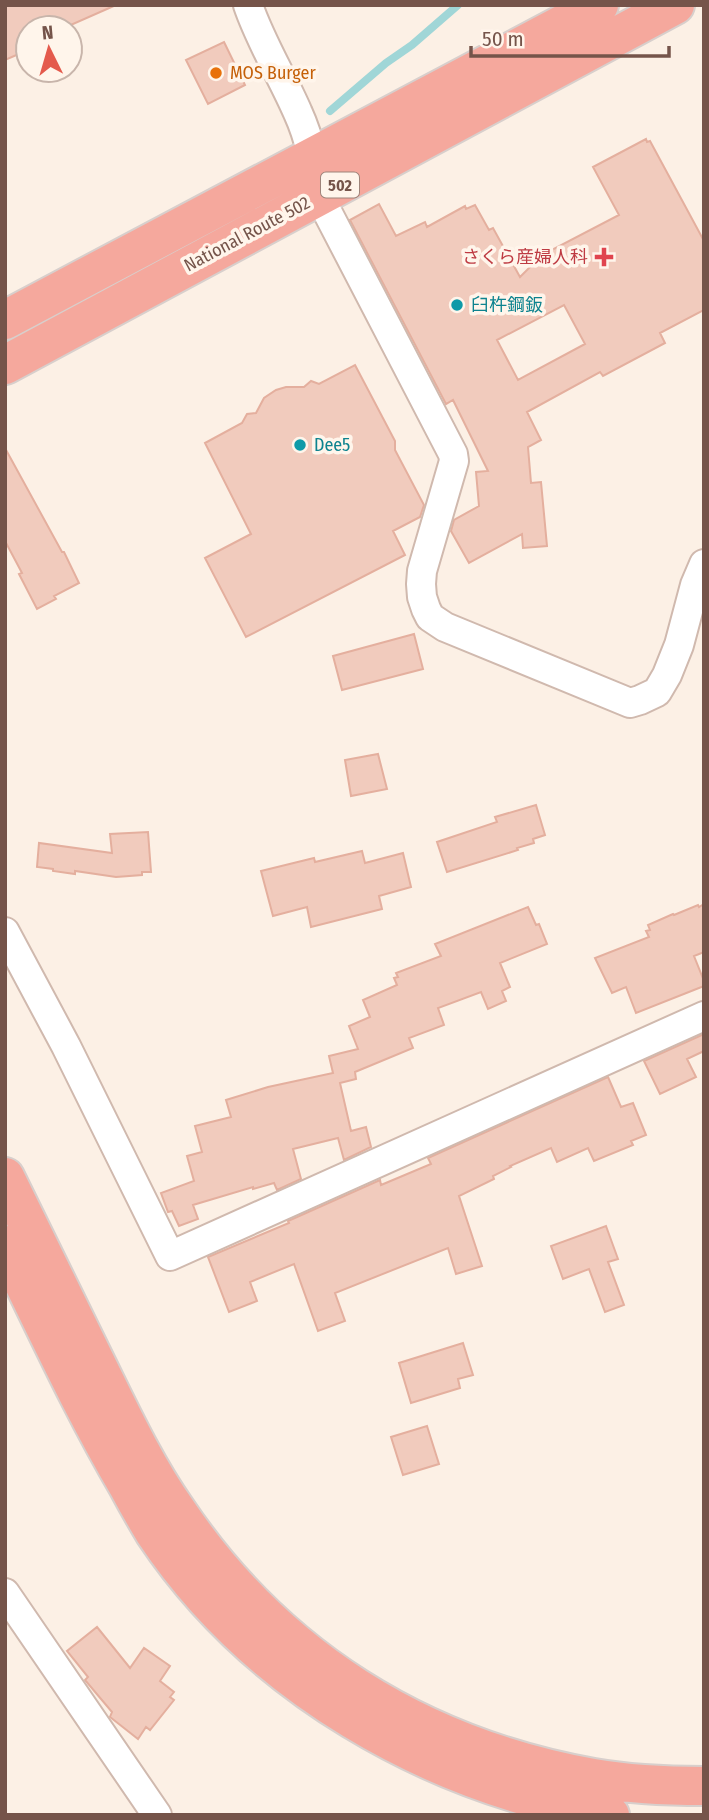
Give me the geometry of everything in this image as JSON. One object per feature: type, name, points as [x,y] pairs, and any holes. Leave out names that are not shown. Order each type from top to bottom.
[{"type":"highway","name":"National Route 502","points":[[5,320],[599,5]]},
{"type":"highway","name":"National Route 502","points":[[5,365],[674,5]]},
{"type":"highway","points":[[5,1177],[129,1430],[176,1511],[221,1571],[268,1620],[326,1668],[366,1694],[452,1738],[522,1763],[595,1779],[704,1786]]},
{"type":"highway","points":[[5,1245],[103,1445],[154,1532],[199,1591],[248,1641],[305,1688],[372,1731],[446,1768],[526,1795],[610,1815]]},
{"type":"street","points":[[248,5],[300,115],[314,157],[319,196],[453,454],[454,461],[422,571],[422,597],[430,617],[444,627],[630,703],[657,692],[667,675],[704,564]]},
{"type":"street","points":[[5,932],[66,1046],[170,1256],[704,1016]]},
{"type":"street","points":[[5,1593],[157,1815]]},
{"type":"building","points":[[5,5],[116,5],[84,19],[84,14],[14,14],[14,56],[5,60]]},
{"type":"building","name":"MOS Burger","points":[[224,42],[245,85],[208,104],[186,60]]},
{"type":"building","points":[[646,139],[647,142],[650,141],[704,241],[704,310],[660,333],[665,343],[603,376],[600,372],[527,412],[541,440],[528,447],[531,483],[541,482],[547,546],[523,548],[522,534],[469,563],[451,531],[454,520],[479,506],[476,472],[488,471],[453,400],[446,404],[350,220],[379,204],[396,236],[425,222],[427,227],[465,206],[466,209],[475,205],[489,230],[493,228],[520,277],[542,255],[619,215],[593,167]],"holes":[[[564,305],[585,344],[518,380],[497,340]]]},
{"type":"building","points":[[355,365],[395,441],[395,450],[424,505],[420,517],[393,531],[405,555],[246,637],[205,558],[251,534],[205,443],[242,423],[247,414],[256,413],[264,398],[276,390],[304,387],[311,381],[319,384]]},
{"type":"building","points":[[5,448],[79,583],[54,596],[56,599],[37,609],[5,541]]},
{"type":"building","points":[[414,634],[423,669],[342,690],[333,656]]},
{"type":"building","points":[[378,754],[387,789],[351,796],[345,760]]},
{"type":"building","points":[[536,805],[545,835],[533,839],[534,843],[517,848],[518,850],[447,872],[437,842],[497,822],[495,817]]},
{"type":"building","points":[[148,832],[151,872],[142,872],[142,875],[116,877],[75,871],[75,874],[37,867],[39,843],[112,853],[110,834]]},
{"type":"building","points":[[362,851],[365,863],[403,853],[411,887],[379,896],[382,909],[311,927],[307,907],[273,916],[261,871],[314,858],[315,862]]},
{"type":"building","points":[[704,904],[704,952],[694,956],[704,986],[636,1013],[626,987],[612,993],[595,958],[649,937],[646,931],[650,930],[648,925]]},
{"type":"building","points":[[528,907],[547,944],[500,963],[510,987],[502,991],[506,1001],[488,1009],[481,992],[438,1008],[444,1025],[409,1038],[413,1048],[355,1072],[356,1079],[340,1083],[351,1131],[366,1127],[371,1147],[344,1160],[338,1138],[293,1149],[301,1179],[277,1190],[274,1183],[193,1205],[198,1219],[179,1226],[172,1211],[168,1212],[161,1193],[194,1181],[187,1156],[202,1152],[195,1126],[231,1117],[226,1100],[268,1087],[333,1073],[329,1056],[358,1049],[349,1026],[370,1017],[363,1000],[397,985],[394,978],[398,977],[396,973],[441,956],[435,944]]},
{"type":"building","points":[[704,1034],[704,1051],[687,1059],[696,1077],[660,1094],[644,1061]]},
{"type":"building","points":[[608,1077],[621,1107],[633,1103],[646,1135],[631,1141],[633,1145],[594,1161],[588,1148],[557,1162],[551,1148],[510,1166],[493,1176],[494,1179],[459,1196],[482,1266],[456,1274],[448,1248],[335,1293],[345,1321],[318,1331],[294,1264],[250,1282],[257,1301],[229,1312],[208,1257],[380,1180],[381,1185],[431,1164],[428,1158]]},
{"type":"building","points":[[606,1226],[618,1259],[608,1262],[624,1305],[605,1312],[589,1269],[563,1279],[551,1246]]},
{"type":"building","points":[[463,1343],[473,1375],[458,1379],[460,1388],[411,1403],[399,1363]]},
{"type":"building","points":[[427,1426],[439,1464],[403,1475],[391,1437]]},
{"type":"building","points":[[97,1627],[130,1668],[144,1648],[170,1666],[160,1681],[174,1692],[170,1697],[174,1700],[150,1730],[146,1727],[138,1739],[110,1717],[112,1712],[85,1680],[88,1677],[67,1651]]},
{"type":"waterway","points":[[330,111],[458,5]]},
{"type":"place","name":"MOS Burger","points":[[216,73]]},
{"type":"place","name":"さくら産婦人科","points":[[604,257]]},
{"type":"place","name":"臼杵鋼鈑","points":[[457,305]]},
{"type":"place","name":"Dee5","points":[[300,445]]}]
